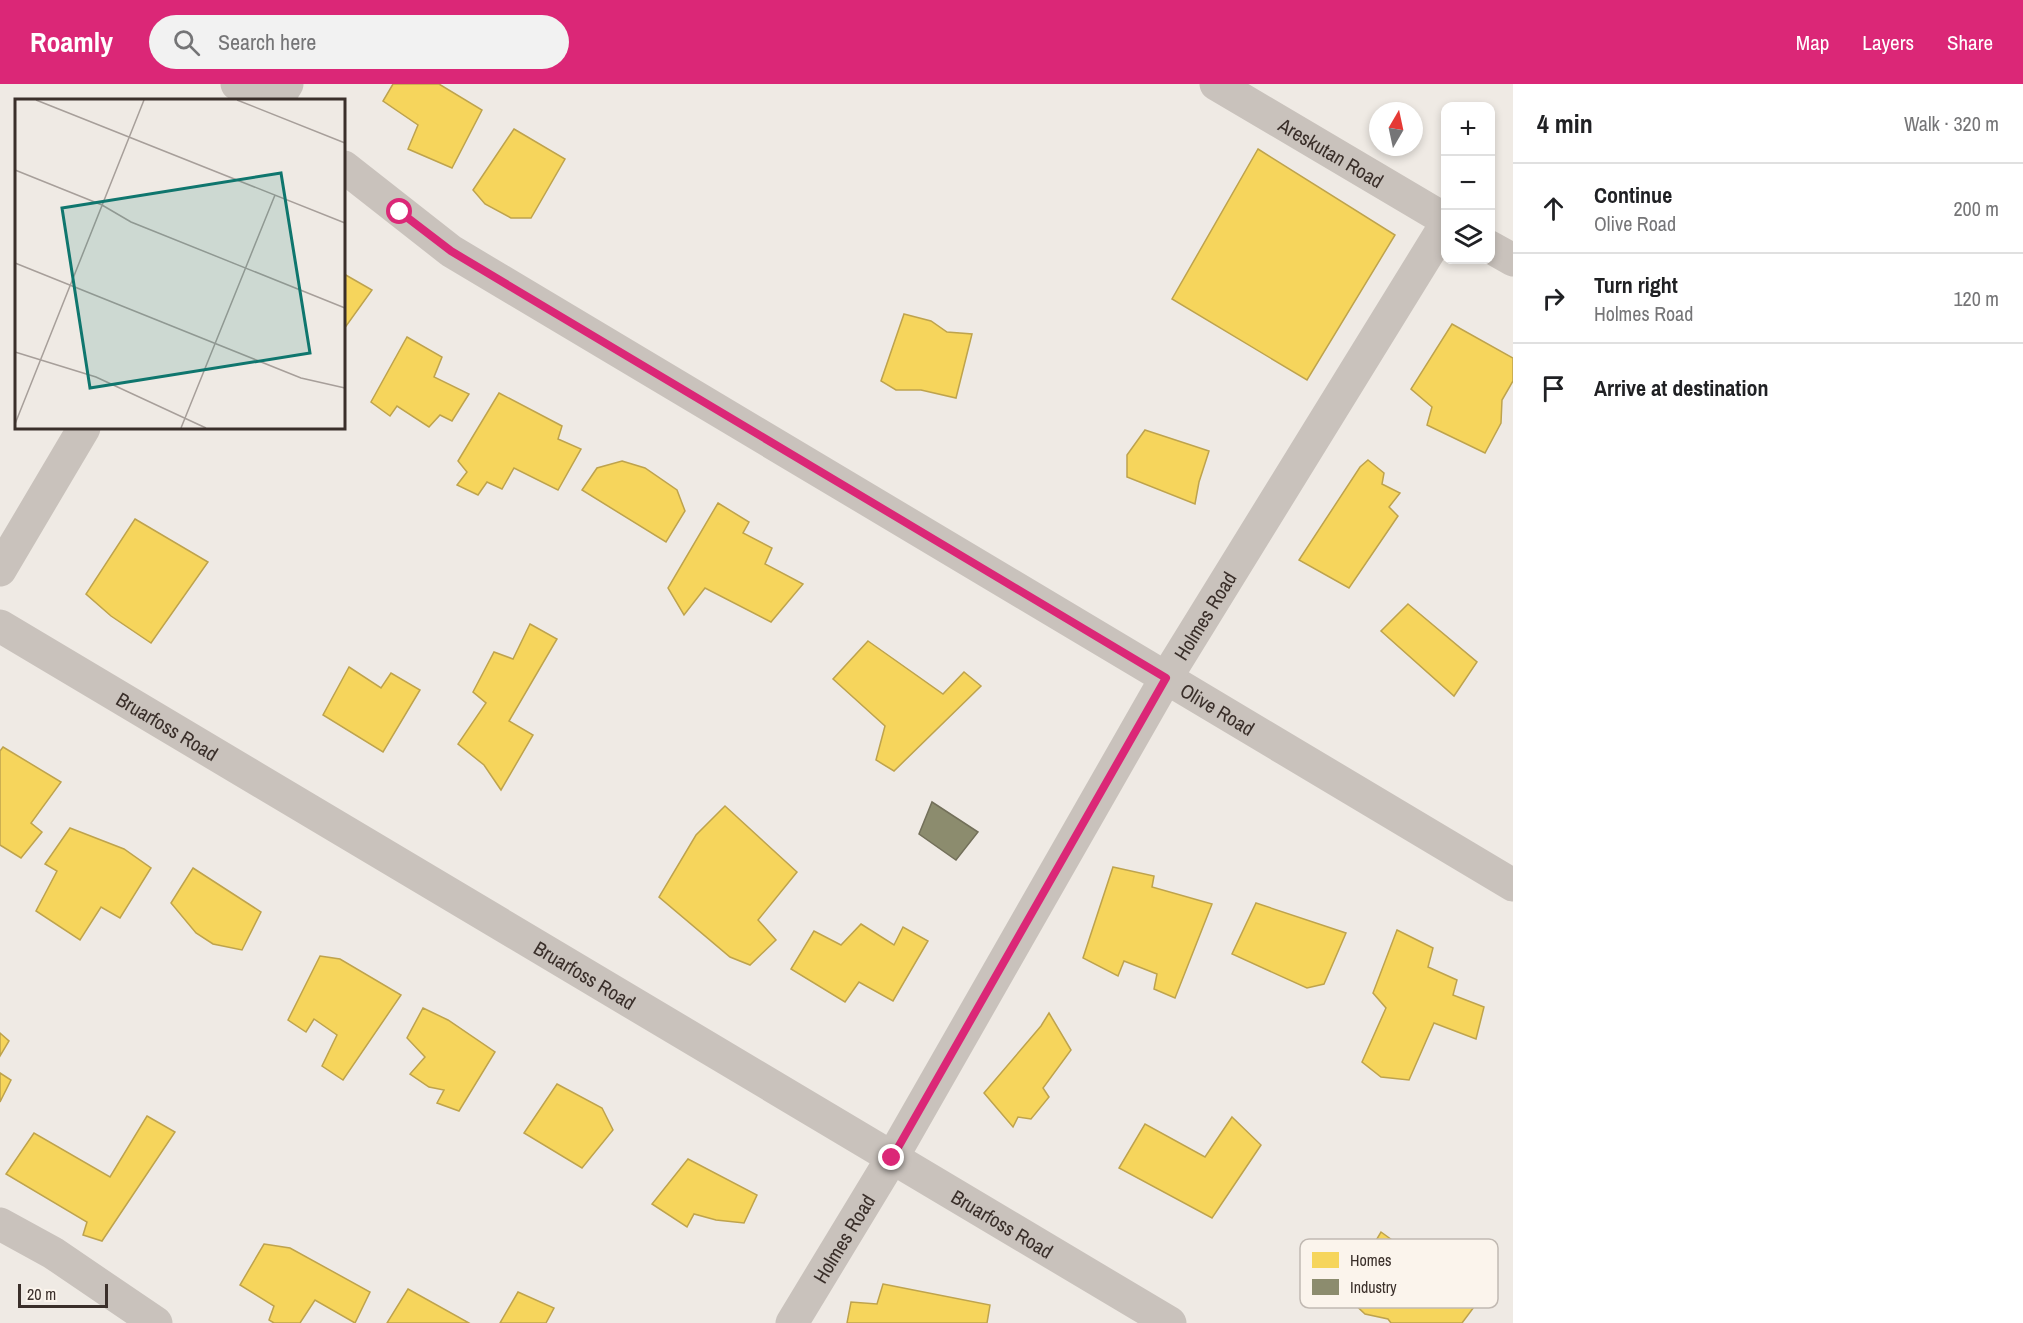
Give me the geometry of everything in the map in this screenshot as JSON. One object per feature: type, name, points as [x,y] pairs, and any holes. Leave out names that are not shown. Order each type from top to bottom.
[{"type":"street","points":[[237,84],[262,99]]},
{"type":"street","points":[[278,99],[287,84]]},
{"type":"street","name":"Areskutan Road","points":[[1216,84],[1441,219]]},
{"type":"street","name":"Olive Road","points":[[345,168],[451,251],[1513,885]]},
{"type":"street","name":"Holmes Road","points":[[792,1323],[892,1158],[1166,678],[1441,230]]},
{"type":"street","points":[[1495,249],[1513,260]]},
{"type":"street","points":[[0,570],[83,429]]},
{"type":"street","name":"Bruarfoss Road","points":[[0,626],[1170,1323]]},
{"type":"street","points":[[0,1224],[53,1253],[156,1323]]},
{"type":"building: Homes","points":[[393,84],[439,84],[482,110],[452,168],[408,149],[418,125],[383,101]]},
{"type":"building: Homes","points":[[514,129],[565,159],[531,218],[511,218],[485,204],[473,190]]},
{"type":"building: Homes","points":[[1258,149],[1395,235],[1307,380],[1172,299]]},
{"type":"building: Homes","points":[[345,275],[372,290],[345,328]]},
{"type":"building: Homes","points":[[904,314],[931,321],[947,332],[972,334],[956,398],[921,390],[896,390],[881,381]]},
{"type":"building: Homes","points":[[1452,324],[1513,358],[1513,381],[1502,400],[1501,423],[1485,453],[1427,425],[1432,407],[1411,389]]},
{"type":"building: Homes","points":[[407,337],[442,357],[434,377],[469,394],[452,421],[440,415],[429,427],[397,406],[390,416],[371,402]]},
{"type":"building: Homes","points":[[499,393],[562,426],[558,439],[581,449],[558,490],[514,468],[502,489],[487,482],[478,495],[457,485],[467,472],[458,461]]},
{"type":"building: Homes","points":[[1145,430],[1209,451],[1195,504],[1127,477],[1127,455]]},
{"type":"building: Homes","points":[[1368,460],[1384,473],[1382,484],[1400,493],[1389,507],[1398,516],[1349,588],[1299,560],[1360,467]]},
{"type":"building: Homes","points":[[622,461],[645,468],[677,490],[685,511],[666,542],[582,490],[597,468]]},
{"type":"building: Homes","points":[[718,503],[749,522],[743,533],[772,548],[765,564],[803,584],[771,622],[705,588],[684,615],[668,588]]},
{"type":"building: Homes","points":[[135,519],[208,562],[151,643],[111,616],[86,594]]},
{"type":"building: Homes","points":[[1408,604],[1477,662],[1454,696],[1381,631]]},
{"type":"building: Homes","points":[[530,624],[557,639],[509,721],[533,735],[501,790],[484,765],[458,744],[486,703],[473,692],[494,652],[513,659]]},
{"type":"building: Homes","points":[[868,641],[943,694],[964,672],[981,686],[894,771],[876,760],[885,726],[833,679]]},
{"type":"building: Homes","points":[[349,667],[381,688],[391,673],[420,690],[383,752],[323,715]]},
{"type":"building: Homes","points":[[3,747],[61,782],[31,823],[42,832],[21,858],[0,845],[0,751]]},
{"type":"building: Homes","points":[[725,806],[797,872],[758,920],[776,940],[750,965],[730,957],[659,897],[696,835]]},
{"type":"building: Homes","points":[[70,828],[124,849],[151,868],[120,918],[101,907],[80,940],[36,911],[57,871],[45,864]]},
{"type":"building: Homes","points":[[1113,867],[1154,876],[1152,887],[1212,904],[1175,998],[1154,989],[1157,974],[1124,961],[1118,976],[1083,958]]},
{"type":"building: Homes","points":[[193,868],[261,912],[242,950],[213,944],[196,933],[171,903]]},
{"type":"building: Homes","points":[[1256,903],[1346,933],[1324,984],[1307,988],[1232,954]]},
{"type":"building: Homes","points":[[861,924],[894,945],[903,927],[928,941],[893,1001],[859,982],[845,1002],[791,969],[814,931],[841,945]]},
{"type":"building: Homes","points":[[1397,930],[1433,948],[1428,967],[1457,980],[1453,995],[1484,1007],[1476,1039],[1434,1023],[1409,1080],[1381,1077],[1362,1062],[1386,1008],[1373,993]]},
{"type":"building: Homes","points":[[320,956],[340,959],[401,995],[343,1080],[322,1066],[337,1035],[314,1019],[306,1032],[288,1020]]},
{"type":"building: Homes","points":[[423,1008],[448,1020],[495,1052],[459,1111],[437,1103],[444,1090],[429,1087],[410,1074],[425,1057],[407,1038]]},
{"type":"building: Homes","points":[[1049,1013],[1071,1050],[1043,1088],[1049,1097],[1031,1119],[1018,1117],[1013,1127],[984,1093],[1041,1026]]},
{"type":"building: Homes","points":[[0,1033],[9,1041],[0,1056]]},
{"type":"building: Homes","points":[[0,1073],[11,1080],[0,1102]]},
{"type":"building: Homes","points":[[557,1084],[602,1108],[613,1130],[582,1168],[524,1133]]},
{"type":"building: Homes","points":[[147,1116],[175,1132],[102,1241],[83,1235],[87,1222],[6,1174],[34,1133],[110,1177]]},
{"type":"building: Homes","points":[[1232,1117],[1261,1145],[1212,1218],[1119,1168],[1145,1124],[1205,1157]]},
{"type":"building: Homes","points":[[688,1159],[757,1195],[744,1223],[716,1220],[694,1214],[687,1227],[652,1204]]},
{"type":"building: Homes","points":[[1381,1232],[1391,1239],[1377,1239]]},
{"type":"building: Homes","points":[[264,1244],[290,1248],[370,1292],[355,1323],[315,1300],[300,1323],[274,1323],[269,1320],[274,1306],[240,1285]]},
{"type":"building: Homes","points":[[883,1284],[990,1305],[987,1323],[847,1323],[851,1302],[877,1304]]},
{"type":"building: Homes","points":[[408,1289],[469,1323],[387,1323]]},
{"type":"building: Homes","points":[[518,1292],[554,1308],[546,1323],[500,1323]]},
{"type":"building: Homes","points":[[1359,1308],[1473,1308],[1462,1323],[1391,1323],[1388,1319],[1365,1314]]},
{"type":"building: Industry","points":[[932,802],[978,832],[956,860],[919,834]]},
{"type":"route","points":[[400,212],[451,251],[1166,678],[892,1158]]}]
